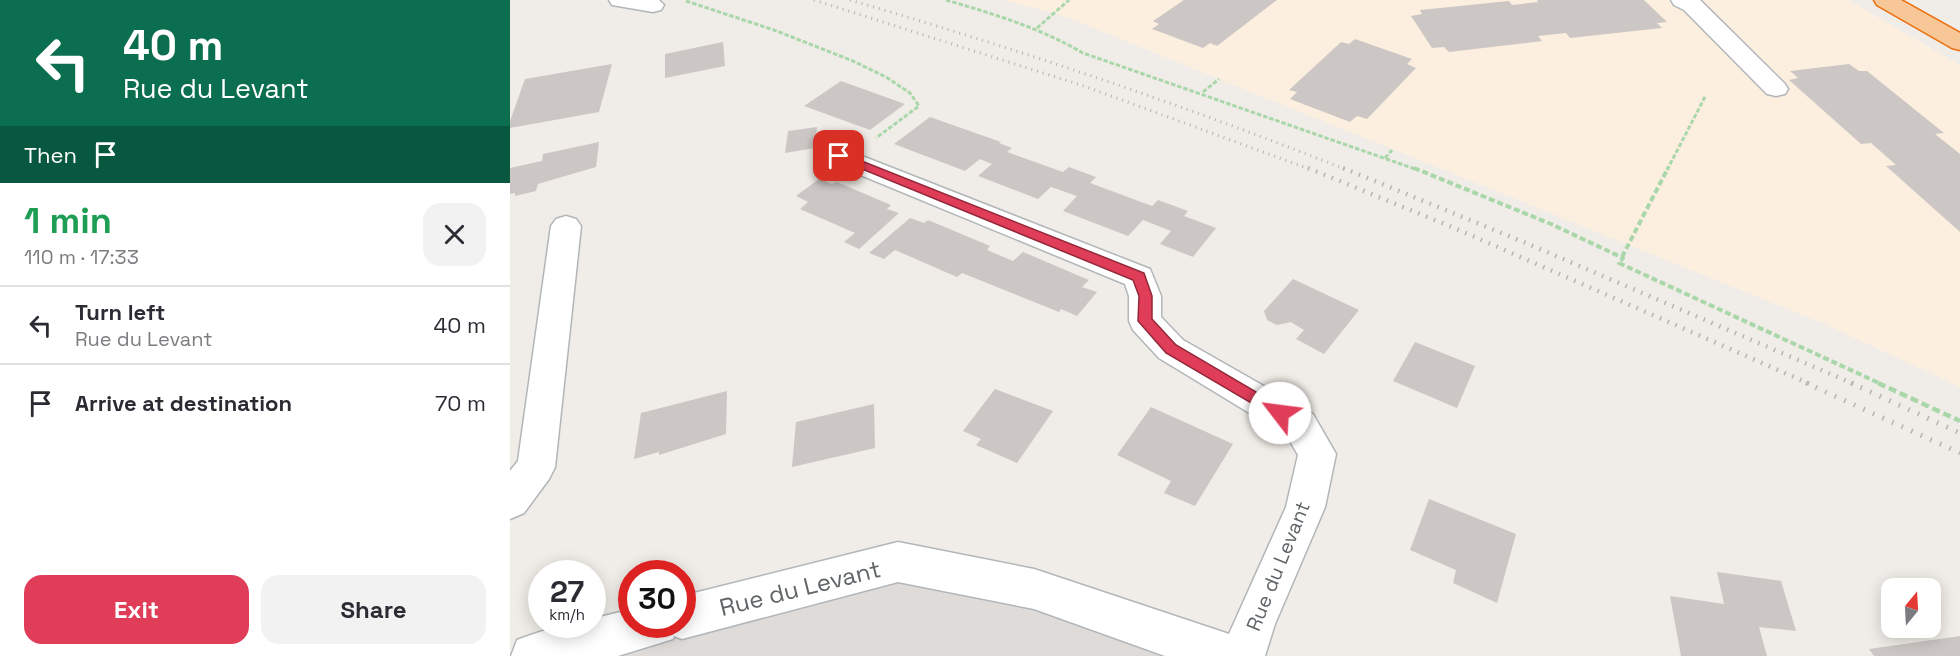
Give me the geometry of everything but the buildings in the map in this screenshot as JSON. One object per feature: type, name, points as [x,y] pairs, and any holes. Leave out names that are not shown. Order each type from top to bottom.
[{"type":"highway","points":[[1885,0],[1960,43]]},
{"type":"highway","points":[[1926,0],[1960,20]]},
{"type":"street","points":[[620,0],[653,5]]},
{"type":"street","points":[[1682,0],[1692,5],[1776,89]]},
{"type":"street","name":"Rue du Levant","points":[[844,157],[1139,277],[1145,296],[1145,321],[1171,349],[1300,425],[1317,454],[1305,507],[1254,623],[1243,656]]},
{"type":"street","points":[[510,501],[536,467],[567,226]]},
{"type":"street","name":"Rue du Levant","points":[[696,614],[898,562],[1034,589],[1228,656]]},
{"type":"street","points":[[533,656],[618,634]]},
{"type":"path","points":[[682,0],[756,24],[861,63],[890,78],[915,96],[918,106],[844,157]]},
{"type":"path","points":[[946,0],[1037,28],[1058,37],[1083,53],[1385,158],[1551,224],[1621,258]]},
{"type":"path","points":[[1037,28],[1069,0]]},
{"type":"path","points":[[1202,93],[1219,79]]},
{"type":"path","points":[[1706,95],[1619,263],[1960,420]]},
{"type":"path","points":[[1385,158],[1392,150]]},
{"type":"shaded area","points":[[1002,0],[1848,0],[1960,65],[1960,387],[1827,325],[1061,15]]},
{"type":"shaded area","points":[[898,562],[1228,656],[533,656],[618,638],[696,638],[696,620]]},
{"type":"railway","points":[[814,0],[1084,86],[1312,170]]},
{"type":"railway","points":[[850,0],[1100,79],[1347,170]]},
{"type":"railway","points":[[1308,168],[1459,230],[1810,384]]},
{"type":"railway","points":[[1343,168],[1526,243],[1854,384]]},
{"type":"railway","points":[[1806,383],[1960,453]]},
{"type":"railway","points":[[1851,383],[1960,433]]},
{"type":"route","points":[[839,156],[1139,277],[1145,296],[1145,321],[1171,349],[1280,413]]}]
